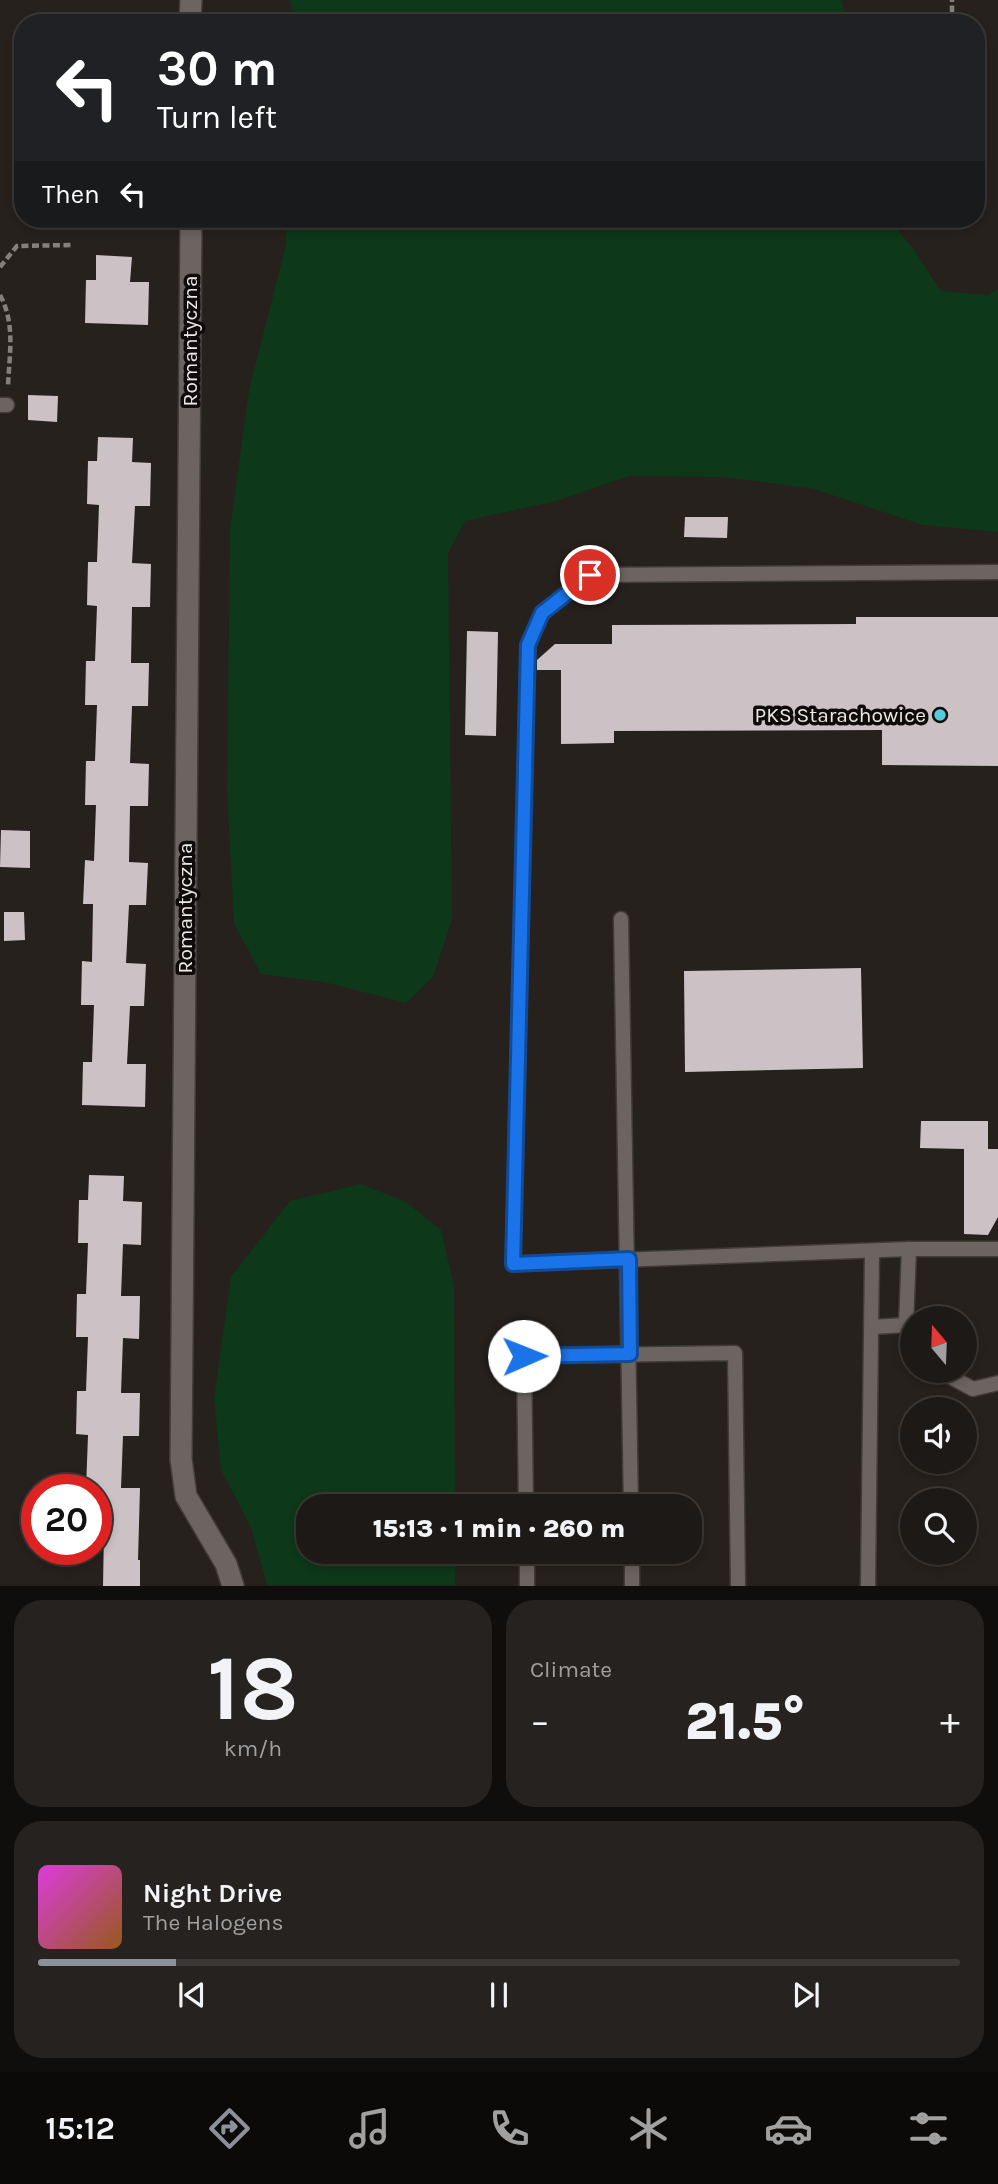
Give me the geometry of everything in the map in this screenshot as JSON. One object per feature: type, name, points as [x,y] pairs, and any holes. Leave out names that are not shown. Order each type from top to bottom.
[{"type":"street","name":"Romantyczna","points":[[191,228],[181,1459],[186,1496],[226,1564],[233,1586]]},
{"type":"lane","points":[[998,572],[590,575],[542,613],[528,645],[513,1264],[909,1249],[998,1249]]},
{"type":"lane","points":[[621,919],[629,1259],[631,1494]]},
{"type":"lane","points":[[909,1249],[909,1306]]},
{"type":"lane","points":[[868,1586],[872,1251]]},
{"type":"lane","points":[[872,1327],[900,1330]]},
{"type":"lane","points":[[526,1494],[524,1356],[735,1353],[738,1586]]},
{"type":"lane","points":[[962,1383],[973,1389],[998,1383]]},
{"type":"lane","points":[[527,1564],[527,1586]]},
{"type":"lane","points":[[632,1564],[632,1586]]},
{"type":"path","points":[[0,267],[17,246],[71,245]]},
{"type":"path","points":[[0,295],[8,315],[12,342],[4,405]]},
{"type":"green space","points":[[290,0],[841,0],[845,14],[293,14]]},
{"type":"green space","points":[[287,228],[896,228],[912,247],[941,291],[988,295],[998,289],[998,532],[923,525],[814,489],[724,477],[629,476],[556,501],[465,521],[448,553],[452,919],[433,977],[406,1003],[324,982],[261,974],[234,923],[227,791],[230,530],[249,390],[286,245]]},
{"type":"green space","points":[[361,1184],[406,1202],[441,1230],[454,1286],[455,1494],[296,1494],[296,1564],[455,1564],[455,1585],[267,1585],[251,1527],[221,1470],[214,1399],[231,1277],[290,1201]]},
{"type":"building","points":[[96,255],[132,257],[130,282],[149,282],[148,325],[85,323],[86,280],[96,280]]},
{"type":"building","points":[[28,395],[58,396],[57,422],[28,420]]},
{"type":"building","points":[[98,437],[133,438],[132,462],[151,463],[150,506],[135,506],[132,563],[151,564],[150,607],[132,607],[131,663],[149,663],[148,706],[132,706],[130,763],[149,764],[148,806],[130,806],[129,862],[148,863],[146,905],[129,905],[126,963],[146,964],[144,1006],[130,1006],[127,1064],[146,1064],[145,1107],[82,1105],[83,1062],[92,1062],[94,1005],[81,1005],[82,961],[92,962],[93,904],[83,904],[85,860],[94,861],[96,805],[85,805],[86,761],[95,761],[97,705],[85,705],[86,661],[95,661],[97,606],[87,605],[88,562],[97,562],[99,505],[87,504],[88,461],[97,461]]},
{"type":"building","points":[[685,517],[728,517],[727,538],[684,537]]},
{"type":"building","points":[[856,617],[998,617],[998,766],[882,765],[882,730],[614,731],[614,743],[561,744],[561,670],[537,670],[537,660],[555,644],[612,644],[612,625],[856,624]]},
{"type":"building","points":[[467,631],[498,632],[496,736],[465,735]]},
{"type":"building","points":[[1,830],[30,831],[30,868],[0,867]]},
{"type":"building","points":[[4,912],[24,912],[25,940],[4,941]]},
{"type":"building","points":[[861,968],[863,1068],[685,1072],[684,971]]},
{"type":"building","points":[[921,1121],[988,1121],[988,1149],[998,1149],[998,1217],[988,1235],[964,1234],[964,1149],[920,1148]]},
{"type":"building","points":[[89,1175],[124,1176],[123,1201],[142,1202],[141,1245],[123,1244],[121,1296],[140,1296],[139,1339],[123,1338],[121,1393],[140,1393],[139,1436],[123,1436],[121,1488],[140,1488],[140,1586],[103,1586],[103,1565],[112,1565],[112,1474],[87,1474],[88,1435],[76,1434],[77,1391],[86,1391],[88,1337],[76,1337],[77,1294],[86,1294],[88,1243],[78,1243],[79,1200],[88,1200]]},
{"type":"place","name":"PKS Starachowice","points":[[940,715]]},
{"type":"route","points":[[524,1356],[630,1354],[629,1259],[513,1264],[528,645],[542,613],[590,575]]}]
